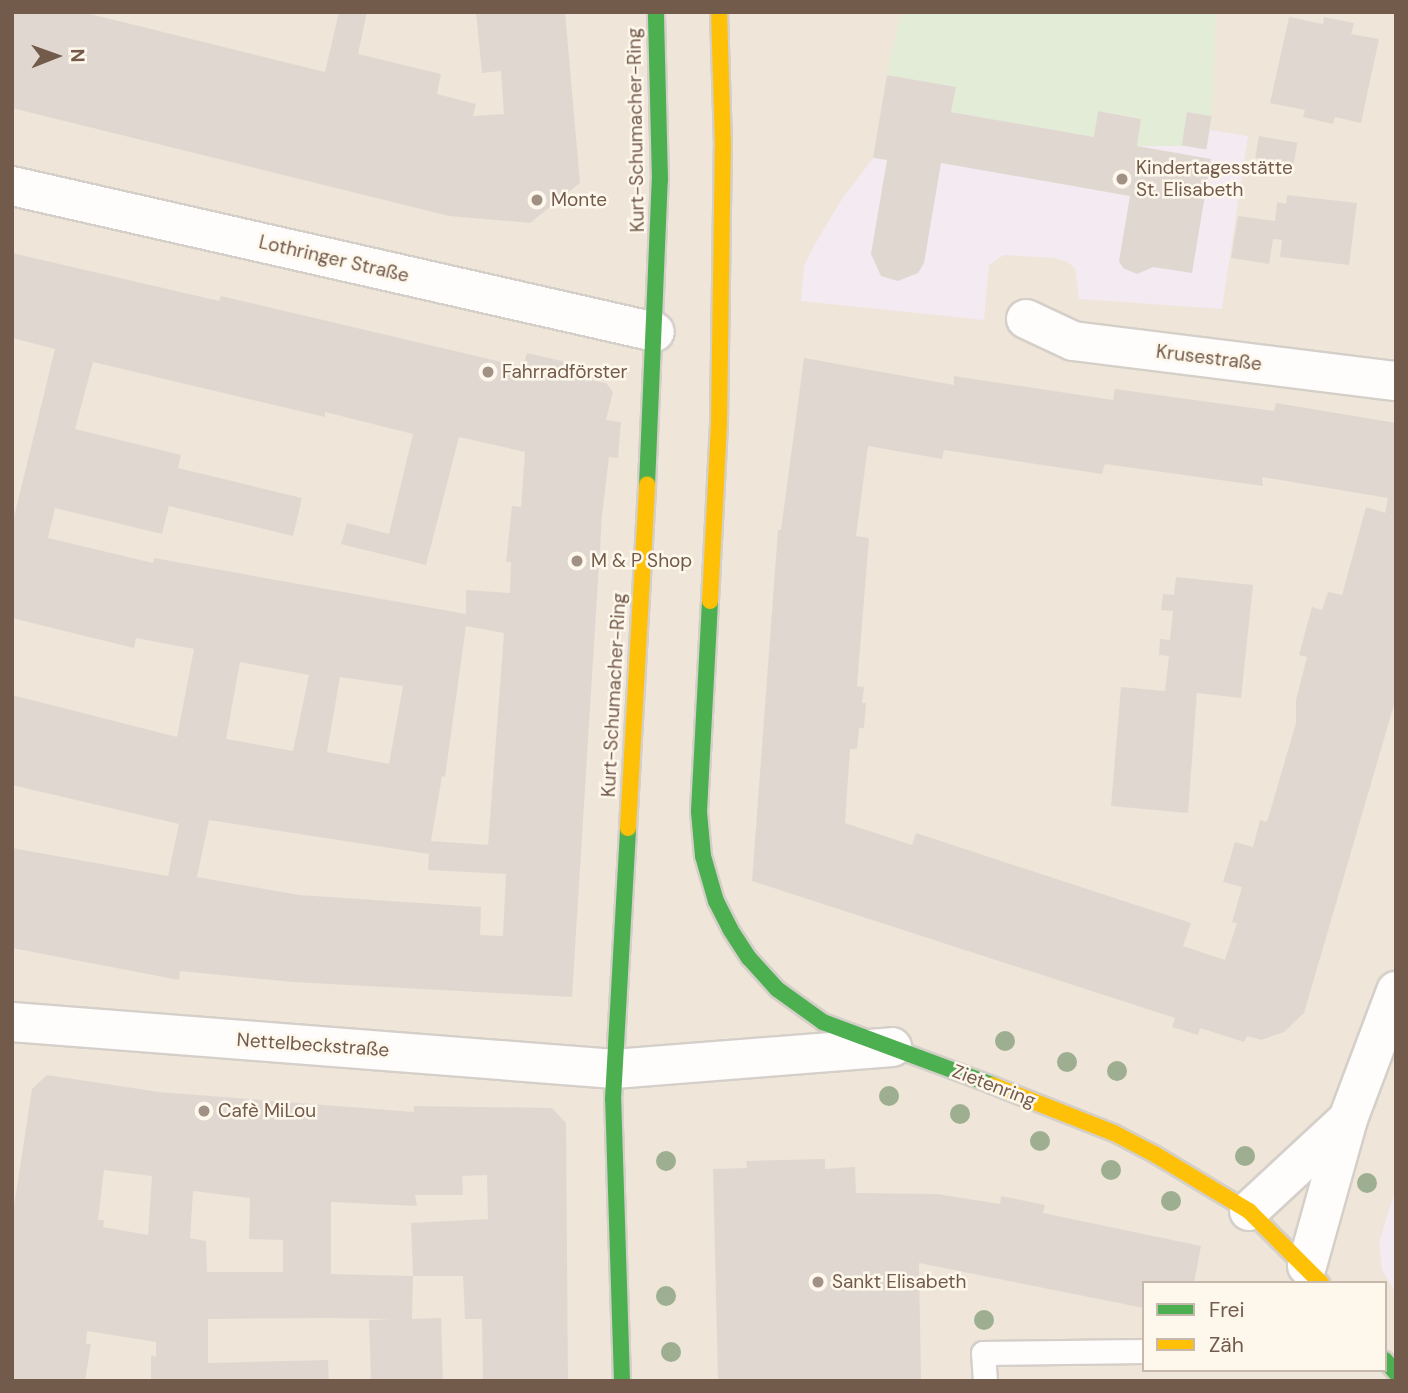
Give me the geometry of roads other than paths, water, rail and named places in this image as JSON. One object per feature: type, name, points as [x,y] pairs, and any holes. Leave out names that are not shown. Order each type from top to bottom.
[{"type":"main road","name":"Kurt-Schumacher-Ring","points":[[622,1381],[614,1069],[655,331],[660,180],[656,12]]},
{"type":"main road","points":[[719,12],[723,146],[719,423],[701,744],[699,812],[703,856],[716,901],[730,929],[748,958],[777,989],[823,1022],[892,1047]]},
{"type":"main road","name":"Zietenring","points":[[892,1047],[1114,1133],[1249,1211],[1314,1274]]},
{"type":"street","name":"Lothringer Straße","points":[[12,186],[655,331]]},
{"type":"street","name":"Krusestraße","points":[[1026,319],[1073,341],[1396,382]]},
{"type":"street","points":[[1314,1274],[1348,1119],[1396,991]]},
{"type":"street","name":"Nettelbeckstraße","points":[[12,1022],[614,1069]]},
{"type":"street","name":"Zietenring","points":[[614,1069],[892,1047]]},
{"type":"street","points":[[1249,1211],[1348,1119]]},
{"type":"lane","points":[[985,1381],[983,1353],[1142,1351]]},
{"type":"place","name":"Kindertagesstätte St. Elisabeth","points":[[1122,179]]},
{"type":"place","name":"Monte","points":[[537,200]]},
{"type":"place","name":"Fahrradförster","points":[[488,372]]},
{"type":"place","name":"M & P Shop","points":[[577,561]]},
{"type":"place","name":"Cafè MiLou","points":[[204,1111]]},
{"type":"place","name":"Sankt Elisabeth","points":[[818,1282]]}]
